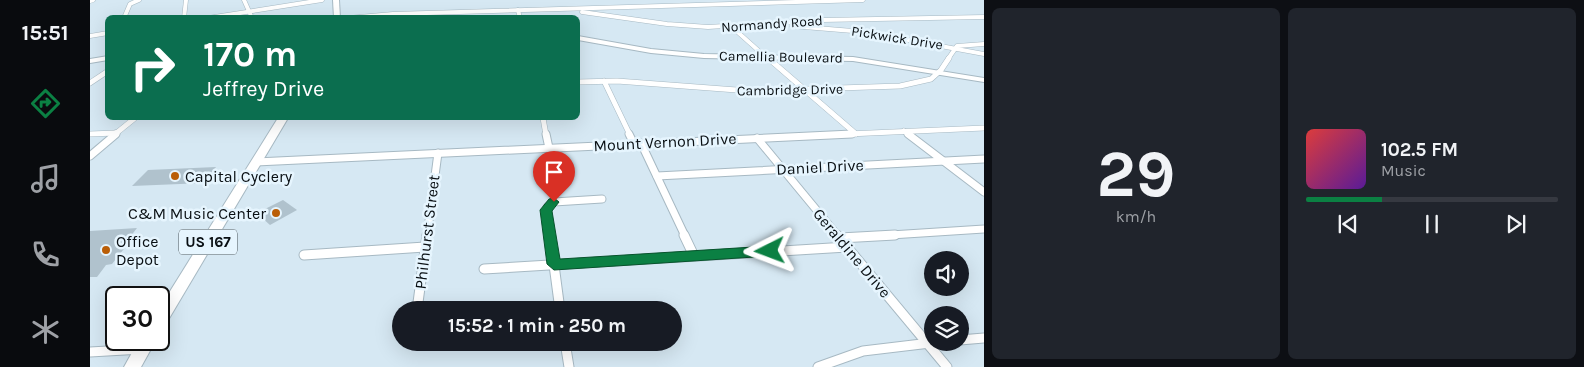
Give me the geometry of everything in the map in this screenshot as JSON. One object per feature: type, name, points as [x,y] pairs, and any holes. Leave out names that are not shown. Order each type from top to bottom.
[{"type":"main road","points":[[336,0],[337,15]]},
{"type":"main road","name":"Camellia Boulevard","points":[[580,34],[681,50],[833,53],[880,58],[984,80]]},
{"type":"main road","name":"Camellia Boulevard","points":[[580,38],[680,54],[838,57],[984,75]]},
{"type":"main road","points":[[90,61],[105,58]]},
{"type":"main road","name":"US 167","points":[[170,304],[282,120]]},
{"type":"main road","points":[[132,367],[142,351]]},
{"type":"street","points":[[90,2],[94,0]]},
{"type":"street","points":[[125,15],[130,4],[139,0]]},
{"type":"street","points":[[184,15],[186,0]]},
{"type":"street","points":[[244,0],[251,15]]},
{"type":"street","points":[[226,15],[322,0]]},
{"type":"street","points":[[706,0],[711,4]]},
{"type":"street","points":[[374,15],[863,0]]},
{"type":"street","name":"Normandy Road","points":[[562,9],[675,25],[732,27],[822,20],[984,17]]},
{"type":"street","points":[[518,10],[519,15]]},
{"type":"street","name":"Pickwick Drive","points":[[750,26],[832,28],[896,36],[984,54]]},
{"type":"street","points":[[732,27],[760,52]]},
{"type":"street","points":[[90,36],[105,34]]},
{"type":"street","points":[[943,70],[956,47],[984,44]]},
{"type":"street","points":[[767,57],[856,134]]},
{"type":"street","name":"Cambridge Drive","points":[[580,82],[604,81],[728,90],[805,91],[910,85],[929,80],[943,70]]},
{"type":"street","points":[[90,83],[105,73]]},
{"type":"street","points":[[604,81],[657,176],[694,256]]},
{"type":"street","points":[[90,156],[133,120]]},
{"type":"street","points":[[543,120],[550,148]]},
{"type":"street","name":"Mount Vernon Drive","points":[[256,162],[984,128]]},
{"type":"street","points":[[904,131],[984,192]]},
{"type":"street","points":[[90,134],[117,133]]},
{"type":"street","name":"Geraldine Drive","points":[[757,138],[924,336]]},
{"type":"street","name":"Philhurst Street","points":[[418,301],[438,153]]},
{"type":"street","name":"Daniel Drive","points":[[657,176],[984,159]]},
{"type":"street","points":[[559,301],[547,207],[554,202],[602,199]]},
{"type":"street","points":[[840,238],[984,229]]},
{"type":"street","points":[[304,255],[426,247]]},
{"type":"street","points":[[484,269],[847,247]]},
{"type":"street","points":[[969,339],[984,338]]},
{"type":"street","points":[[818,367],[862,350],[924,344]]},
{"type":"street","points":[[90,352],[105,350]]},
{"type":"street","points":[[566,351],[569,367]]},
{"type":"street","name":"Geraldine Drive","points":[[936,351],[947,367]]},
{"type":"building","name":"Capital Cyclery","points":[[216,167],[204,183],[132,186],[148,170]]},
{"type":"building","name":"C&M Music Center","points":[[283,200],[297,210],[270,225],[260,216],[263,210]]},
{"type":"building","name":"Office Depot","points":[[137,228],[130,237],[134,236],[112,264],[106,265],[97,277],[90,277],[90,231]]},
{"type":"place","name":"Capital Cyclery","points":[[175,176]]},
{"type":"place","name":"C&M Music Center","points":[[276,213]]},
{"type":"place","name":"Office Depot","points":[[106,250]]},
{"type":"route","points":[[554,202],[546,210],[554,264],[770,251]]}]
